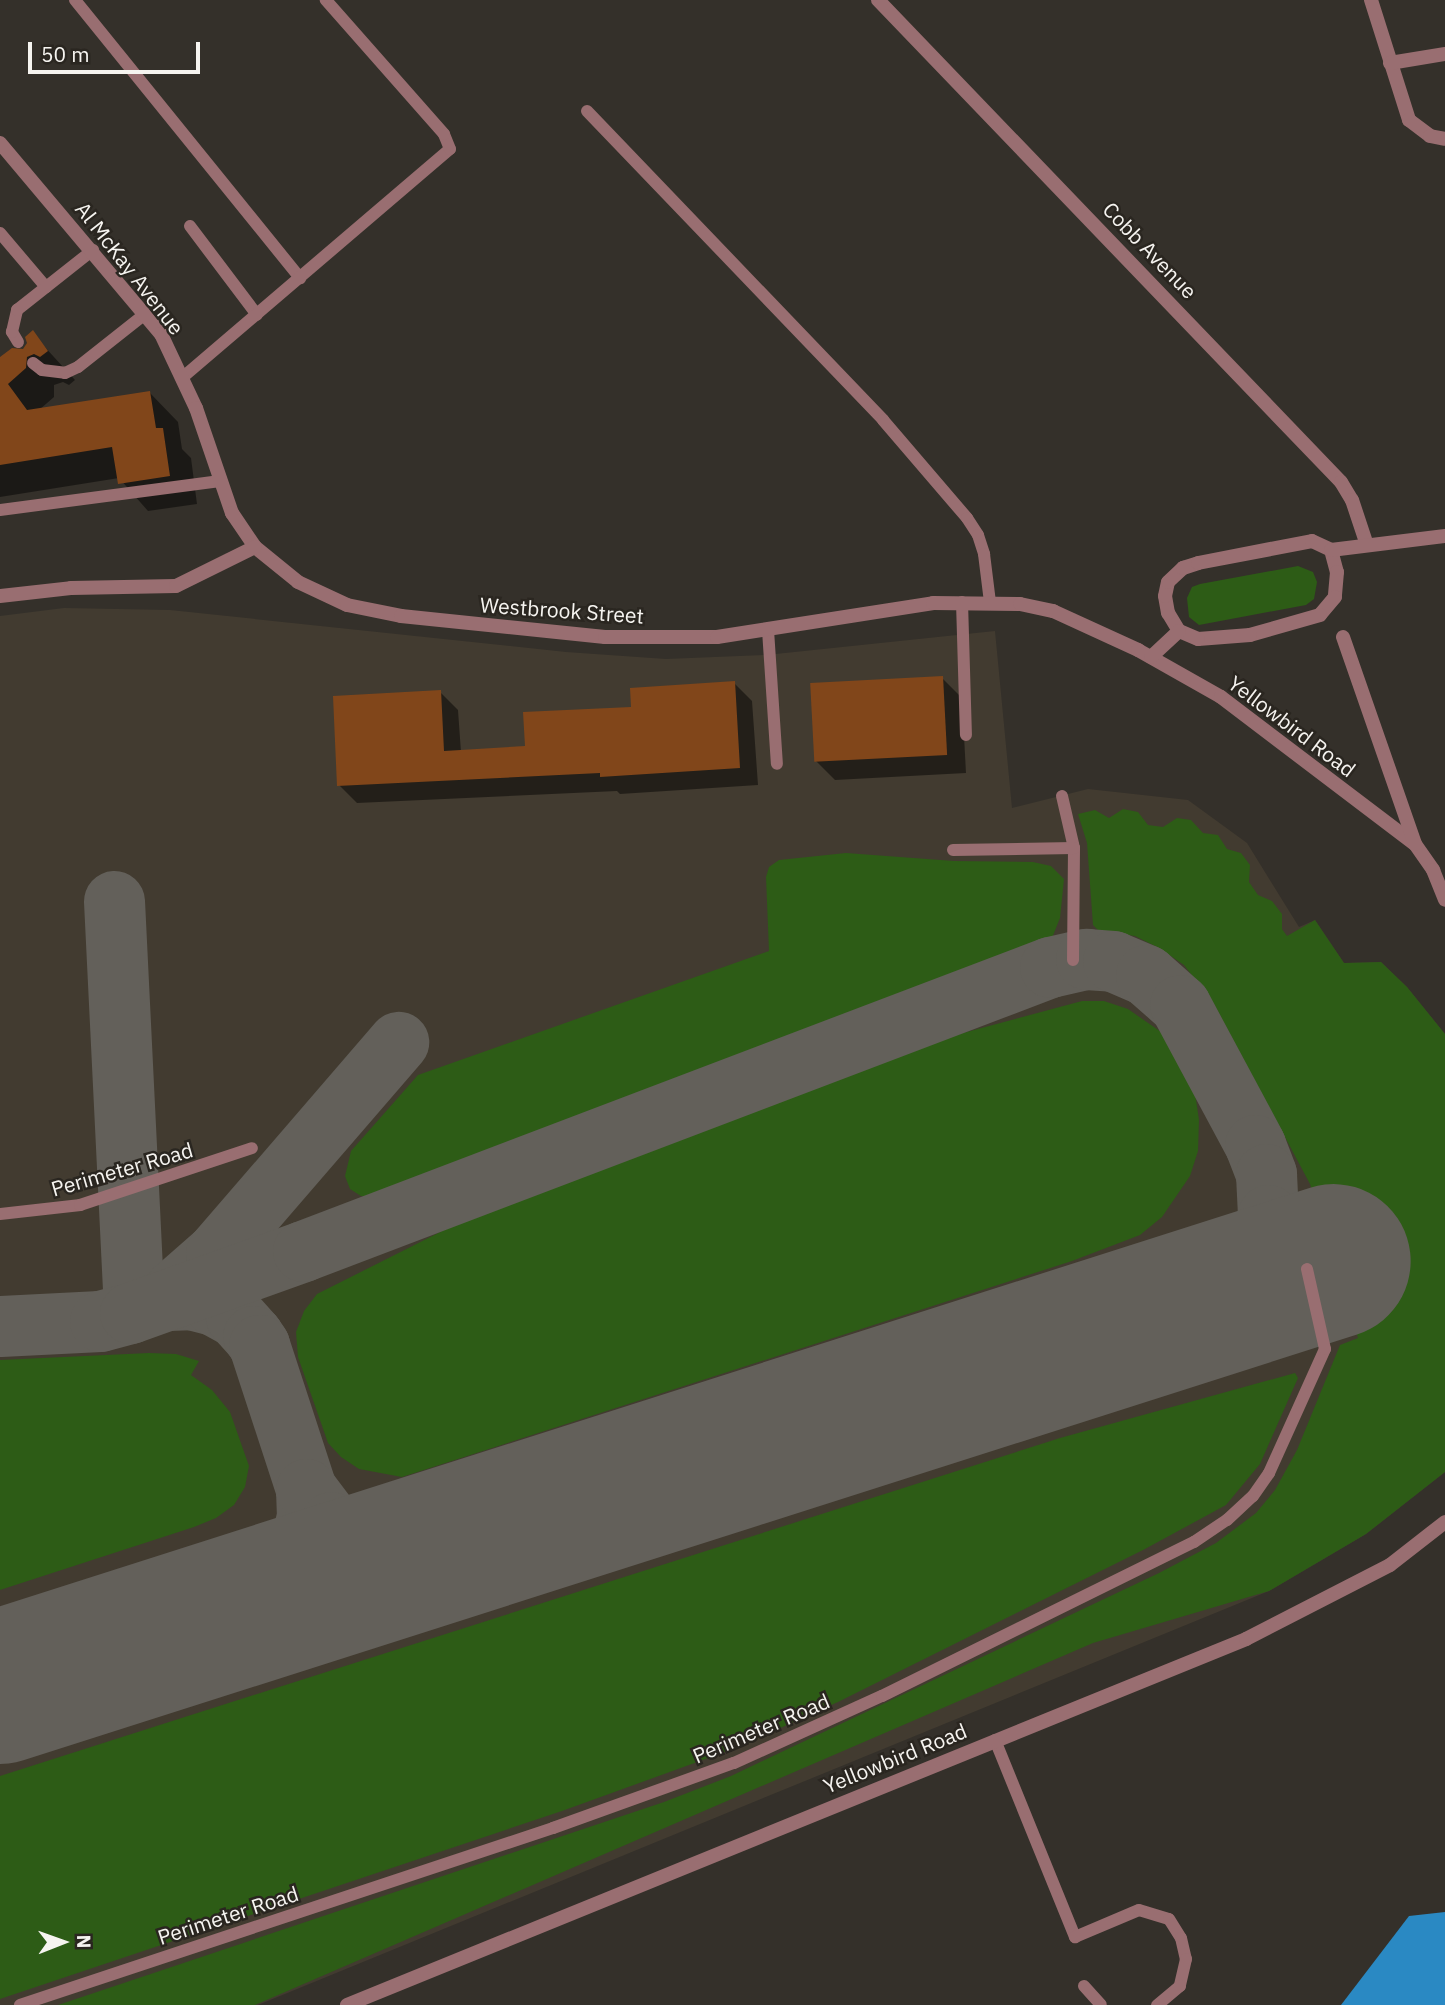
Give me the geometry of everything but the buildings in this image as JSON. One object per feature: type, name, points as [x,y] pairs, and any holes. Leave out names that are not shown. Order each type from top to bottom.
[{"type":"street","name":"Cobb Avenue","points":[[878,0],[1341,482],[1352,500],[1367,545]]},
{"type":"street","points":[[1371,0],[1409,120],[1430,136],[1445,139]]},
{"type":"street","points":[[1390,63],[1445,54]]},
{"type":"street","name":"Al McKay Avenue","points":[[0,143],[93,250],[160,334],[183,377],[232,513],[255,547]]},
{"type":"street","points":[[1331,550],[1337,572],[1335,597],[1320,615],[1250,635],[1198,639],[1179,631],[1168,613],[1165,596],[1168,582],[1183,568],[1312,541],[1331,550],[1445,536]]},
{"type":"street","points":[[0,596],[71,588],[176,586],[255,547]]},
{"type":"street","name":"Westbrook Street","points":[[255,547],[298,582],[347,605],[401,615],[605,637],[717,637],[933,603],[990,602],[1020,604],[1054,611],[1145,654]]},
{"type":"street","points":[[1145,654],[1179,631]]},
{"type":"street","name":"Yellowbird Road","points":[[1343,637],[1415,845],[1433,870],[1445,900]]},
{"type":"street","name":"Yellowbird Road","points":[[1145,654],[1221,697],[1415,845]]},
{"type":"street","name":"Yellowbird Road","points":[[347,2005],[1246,1639],[1390,1565],[1445,1522]]},
{"type":"lane","points":[[183,377],[450,149],[444,134],[326,0]]},
{"type":"lane","points":[[81,2],[300,278]]},
{"type":"lane","points":[[587,111],[883,420],[967,518],[978,535],[984,554],[990,602]]},
{"type":"lane","points":[[190,226],[257,315]]},
{"type":"lane","points":[[0,233],[46,287]]},
{"type":"lane","points":[[18,342],[12,332],[17,310],[93,250]]},
{"type":"lane","points":[[33,363],[42,370],[65,373],[78,367],[145,314]]},
{"type":"lane","points":[[0,510],[220,481]]},
{"type":"lane","points":[[962,602],[966,735]]},
{"type":"lane","points":[[768,630],[777,764]]},
{"type":"lane","points":[[1062,796],[1074,848],[1073,961]]},
{"type":"lane","points":[[953,850],[1074,848]]},
{"type":"lane","name":"Perimeter Road","points":[[0,1214],[80,1205],[252,1148]]},
{"type":"lane","name":"Perimeter Road","points":[[20,2005],[553,1828],[734,1763],[882,1696],[1194,1542],[1227,1520],[1252,1496],[1269,1473],[1325,1349],[1307,1269]]},
{"type":"lane","points":[[995,1740],[1075,1937],[1139,1910],[1169,1919],[1181,1938],[1186,1959],[1180,1986],[1157,2005]]},
{"type":"lane","points":[[1084,1986],[1101,2005]]},
{"type":"shaded area","points":[[64,608],[170,610],[566,652],[666,659],[766,655],[995,631],[1012,808],[1088,789],[1188,800],[1247,843],[1299,927],[1315,920],[1344,963],[1381,962],[1407,987],[1445,1034],[1445,1472],[1366,1534],[1269,1591],[258,2005],[0,2005],[0,616]]},
{"type":"green space","points":[[1298,566],[1313,572],[1317,582],[1314,599],[1306,605],[1199,625],[1189,617],[1187,598],[1192,587]]},
{"type":"green space","points":[[1123,809],[1138,812],[1148,825],[1163,827],[1177,818],[1191,820],[1203,833],[1218,835],[1227,849],[1241,853],[1250,865],[1249,882],[1258,895],[1272,901],[1282,914],[1282,929],[1287,936],[1315,920],[1344,963],[1381,962],[1407,987],[1445,1034],[1445,1472],[1366,1534],[1269,1591],[1093,1643],[255,2005],[58,2005],[664,1802],[731,1776],[1159,1573],[1216,1543],[1256,1513],[1275,1490],[1297,1450],[1340,1345],[1358,1338],[1310,1184],[1214,1004],[1184,965],[1159,948],[1135,936],[1099,931],[1093,925],[1087,843],[1078,814],[1095,810],[1109,818]]},
{"type":"green space","points":[[846,853],[954,861],[1033,862],[1051,866],[1064,879],[1060,918],[1052,938],[390,1191],[375,1196],[361,1196],[350,1189],[345,1176],[351,1151],[418,1075],[769,951],[766,877],[769,867],[779,860]]},
{"type":"green space","points":[[1082,1001],[1104,1001],[1128,1009],[1164,1034],[1194,1086],[1199,1120],[1198,1151],[1190,1176],[1162,1217],[1140,1235],[1072,1261],[402,1477],[359,1469],[341,1457],[328,1443],[298,1357],[296,1332],[304,1311],[317,1294],[480,1212],[922,1044]]},
{"type":"green space","points":[[176,1354],[199,1361],[191,1375],[212,1390],[230,1412],[249,1466],[245,1487],[234,1505],[216,1518],[194,1527],[0,1590],[0,1360]]},
{"type":"green space","points":[[1295,1373],[1298,1378],[1260,1464],[1226,1505],[1145,1549],[838,1702],[736,1748],[562,1811],[0,1999],[0,1776],[1060,1438]]},
{"type":"water","points":[[1445,1912],[1445,2005],[1341,2005],[1409,1916]]},
{"type":"taxiway","points":[[114,901],[134,1311]]},
{"type":"taxiway","points":[[0,1326],[100,1321],[130,1313],[303,1251],[1050,967],[1086,959],[1113,961],[1146,975],[1180,1005],[1255,1145],[1266,1174],[1268,1215],[1253,1257],[1226,1285],[1186,1308]]},
{"type":"taxiway","points":[[175,1289],[216,1253],[398,1042]]},
{"type":"taxiway","points":[[167,1300],[190,1299],[214,1305],[236,1317],[253,1336],[259,1345],[306,1489],[307,1517],[297,1554],[276,1584],[240,1610]]},
{"type":"taxiway","points":[[306,1489],[331,1522],[360,1541],[397,1550],[440,1547]]},
{"type":"runway","points":[[0,1687],[1334,1261]]}]
